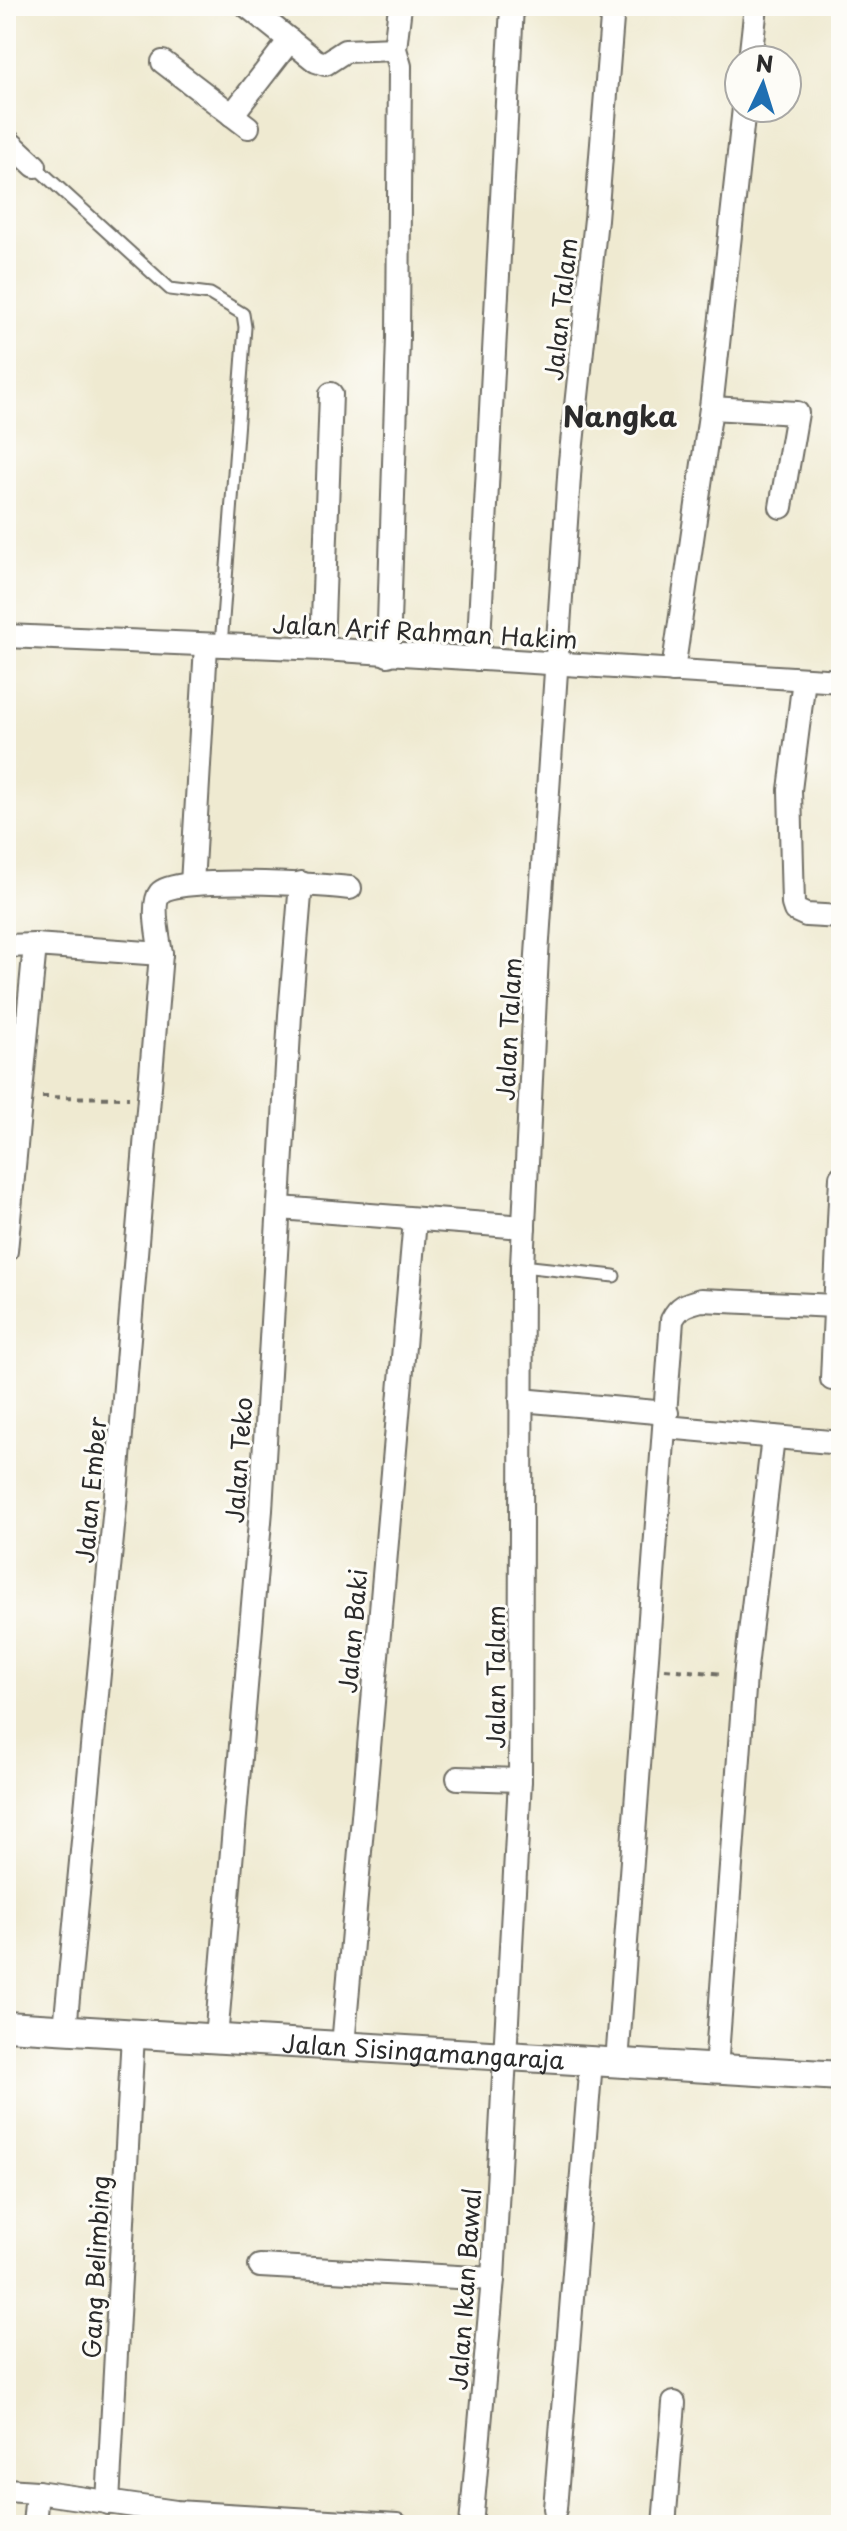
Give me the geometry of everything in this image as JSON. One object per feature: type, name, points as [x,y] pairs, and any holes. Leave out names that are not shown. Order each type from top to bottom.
[{"type":"street","points":[[247,6],[316,61],[325,64],[345,51],[395,49]]},
{"type":"street","points":[[388,655],[399,321],[400,66],[395,49],[400,6]]},
{"type":"street","points":[[478,659],[512,6]]},
{"type":"street","name":"Jalan Talam","points":[[505,2056],[520,1780],[522,1266],[537,955],[570,462],[596,219],[613,6]]},
{"type":"street","points":[[752,44],[756,6]]},
{"type":"street","points":[[163,62],[240,121],[290,40]]},
{"type":"street","points":[[673,671],[711,408],[742,124]]},
{"type":"street","points":[[6,139],[35,166]]},
{"type":"street","points":[[322,649],[331,394]]},
{"type":"street","points":[[711,408],[797,413],[781,507]]},
{"type":"street","name":"Jalan Arif Rahman Hakim","points":[[6,636],[322,649],[841,681]]},
{"type":"street","points":[[213,646],[192,884],[301,883],[350,888]]},
{"type":"street","points":[[804,679],[790,790],[793,904],[795,910],[806,915],[841,917]]},
{"type":"street","name":"Jalan Teko","points":[[216,2039],[261,1510],[290,1015],[301,883]]},
{"type":"street","name":"Jalan Ember","points":[[65,2029],[115,1506],[161,954],[157,897],[165,889],[192,884]]},
{"type":"street","points":[[6,1251],[35,945]]},
{"type":"street","points":[[6,946],[35,945],[161,954]]},
{"type":"street","points":[[832,1379],[841,1177]]},
{"type":"street","points":[[280,1208],[524,1227]]},
{"type":"street","name":"Jalan Baki","points":[[343,2046],[415,1220]]},
{"type":"street","points":[[555,2509],[647,1668],[672,1320],[686,1304],[701,1300],[835,1306]]},
{"type":"street","points":[[521,1400],[773,1437],[841,1443]]},
{"type":"street","points":[[716,2069],[745,1676],[773,1437]]},
{"type":"street","points":[[458,1778],[520,1780]]},
{"type":"street","name":"Jalan Sisingamangaraja","points":[[6,2026],[841,2076]]},
{"type":"street","name":"Gang Belimbing","points":[[108,2503],[133,2034]]},
{"type":"street","name":"Jalan Ikan Bawal","points":[[471,2525],[493,2279],[505,2056]]},
{"type":"street","points":[[260,2266],[493,2279]]},
{"type":"street","points":[[664,2525],[674,2403]]},
{"type":"street","points":[[6,2490],[108,2503],[175,2519],[397,2525]]},
{"type":"street","points":[[34,2525],[37,2492]]},
{"type":"lane","points":[[35,166],[170,289],[210,294],[243,314],[245,327],[213,646]]},
{"type":"lane","points":[[522,1266],[614,1276]]},
{"type":"path","points":[[20,1096],[147,1098]]},
{"type":"path","points":[[647,1668],[745,1676]]},
{"type":"district","name":"Nangka","points":[[620,415]]}]
